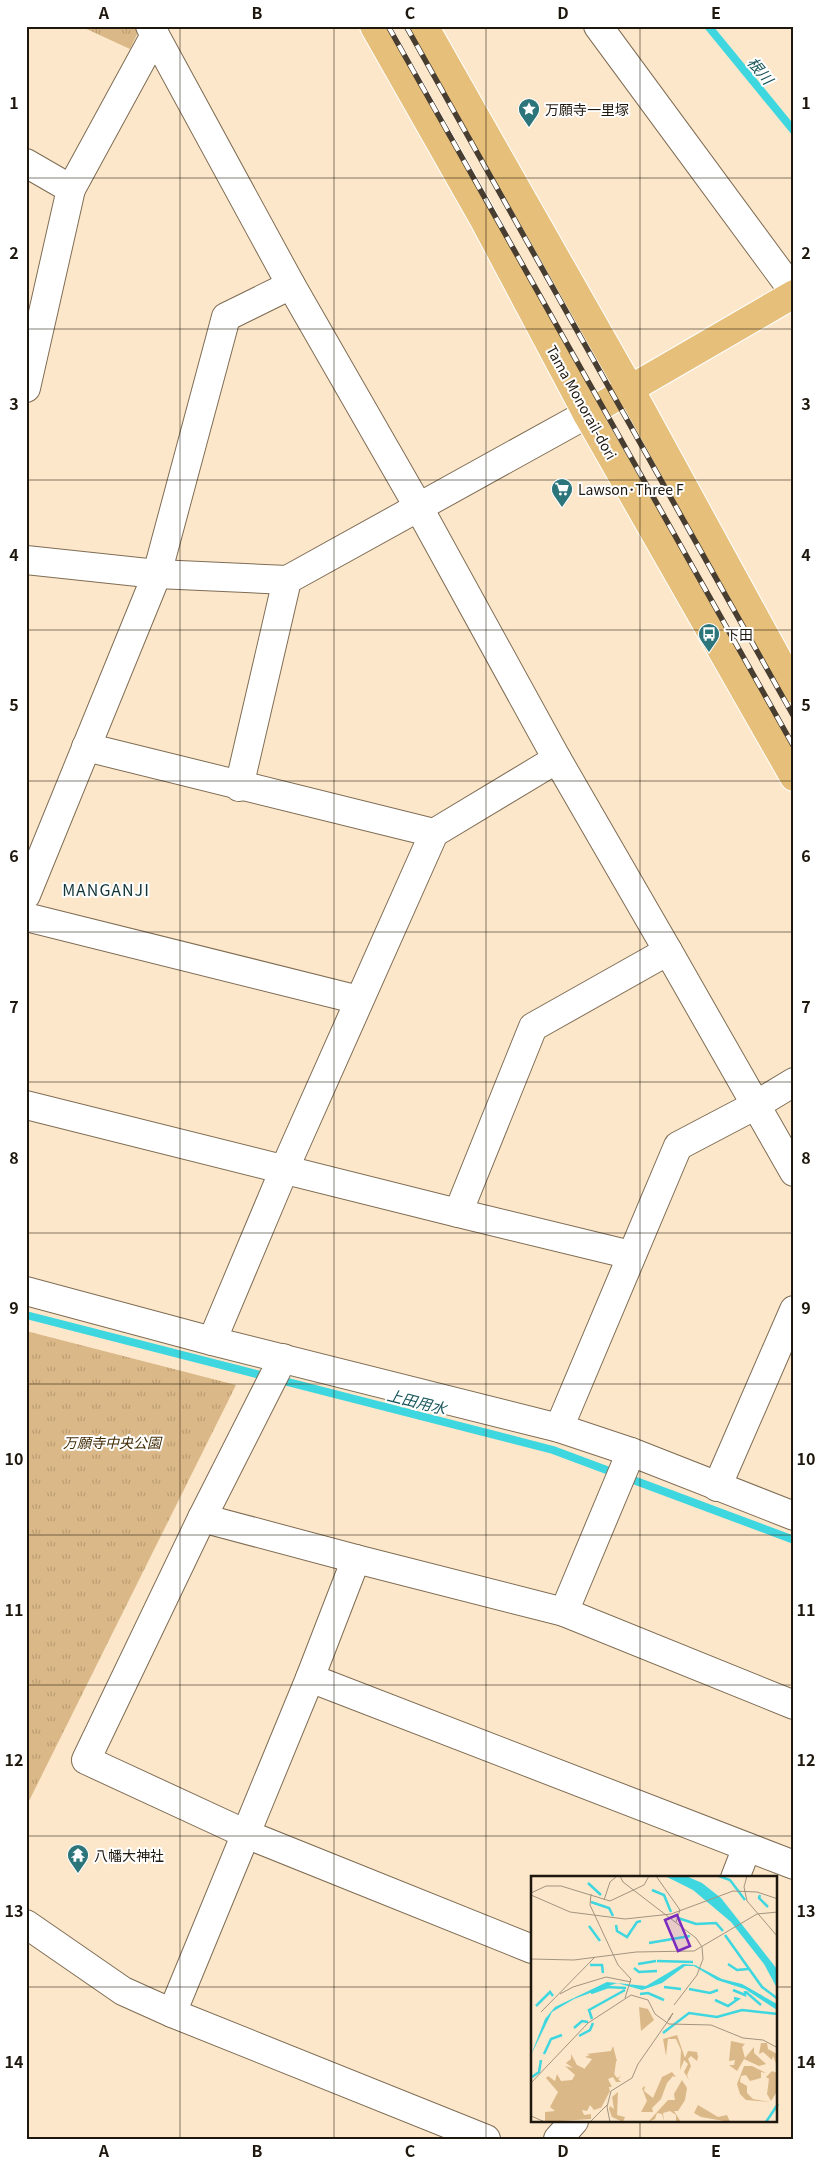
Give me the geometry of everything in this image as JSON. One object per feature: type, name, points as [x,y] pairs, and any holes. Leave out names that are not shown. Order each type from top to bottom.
[{"type":"main road","name":"Tama Monorail-dori","points":[[374,26],[483,218],[587,414],[794,776]]},
{"type":"main road","points":[[424,26],[630,389],[794,689]]},
{"type":"main road","points":[[587,414],[794,293]]},
{"type":"street","points":[[598,26],[794,293]]},
{"type":"street","points":[[26,388],[71,190],[152,31]]},
{"type":"street","points":[[152,31],[291,285],[419,508],[557,759],[794,1172]]},
{"type":"street","points":[[26,163],[71,190]]},
{"type":"street","points":[[26,895],[157,574],[226,317],[291,285]]},
{"type":"street","points":[[26,560],[157,574],[287,580],[587,414]]},
{"type":"street","points":[[239,786],[287,580]]},
{"type":"street","points":[[86,747],[434,833]]},
{"type":"street","points":[[212,1340],[284,1170],[434,833],[557,759]]},
{"type":"street","points":[[26,917],[359,1000]]},
{"type":"street","points":[[458,1213],[533,1027],[668,951]]},
{"type":"street","points":[[559,1428],[678,1146],[756,1105],[794,1082]]},
{"type":"street","points":[[26,1105],[631,1255]]},
{"type":"street","points":[[26,1291],[212,1340],[276,1371],[559,1428],[625,1468],[717,1487],[794,1516]]},
{"type":"street","points":[[717,1487],[794,1310]]},
{"type":"street","points":[[276,1371],[202,1518],[86,1760],[246,1834],[531,1949]]},
{"type":"street","points":[[564,1612],[625,1468]]},
{"type":"street","points":[[202,1518],[564,1612],[794,1705]]},
{"type":"street","points":[[172,2013],[310,1678],[356,1559]]},
{"type":"street","points":[[310,1678],[794,1865]]},
{"type":"street","points":[[736,1876],[747,1848]]},
{"type":"street","points":[[26,1924],[123,1991],[172,2013],[486,2139]]},
{"type":"street","points":[[558,2139],[573,2122]]},
{"type":"green space","points":[[80,26],[135,26],[138,32],[130,49]]},
{"type":"green space","name":"万願寺中央公園","points":[[26,1331],[236,1385],[26,1807]]},
{"type":"waterway","name":"根川","points":[[708,26],[794,131]]},
{"type":"waterway","name":"上田用水","points":[[26,1315],[553,1450],[794,1540]]},
{"type":"railway","points":[[388,26],[794,747]]},
{"type":"railway","points":[[406,26],[794,717]]},
{"type":"place","name":"万願寺一里塚","points":[[529,128]]},
{"type":"place","name":"Lawson･Three F","points":[[562,508]]},
{"type":"place","name":"下田","points":[[709,653]]},
{"type":"place","name":"八幡大神社","points":[[78,1874]]},
{"type":"district","name":"MANGANJI","points":[[106,889]]}]
